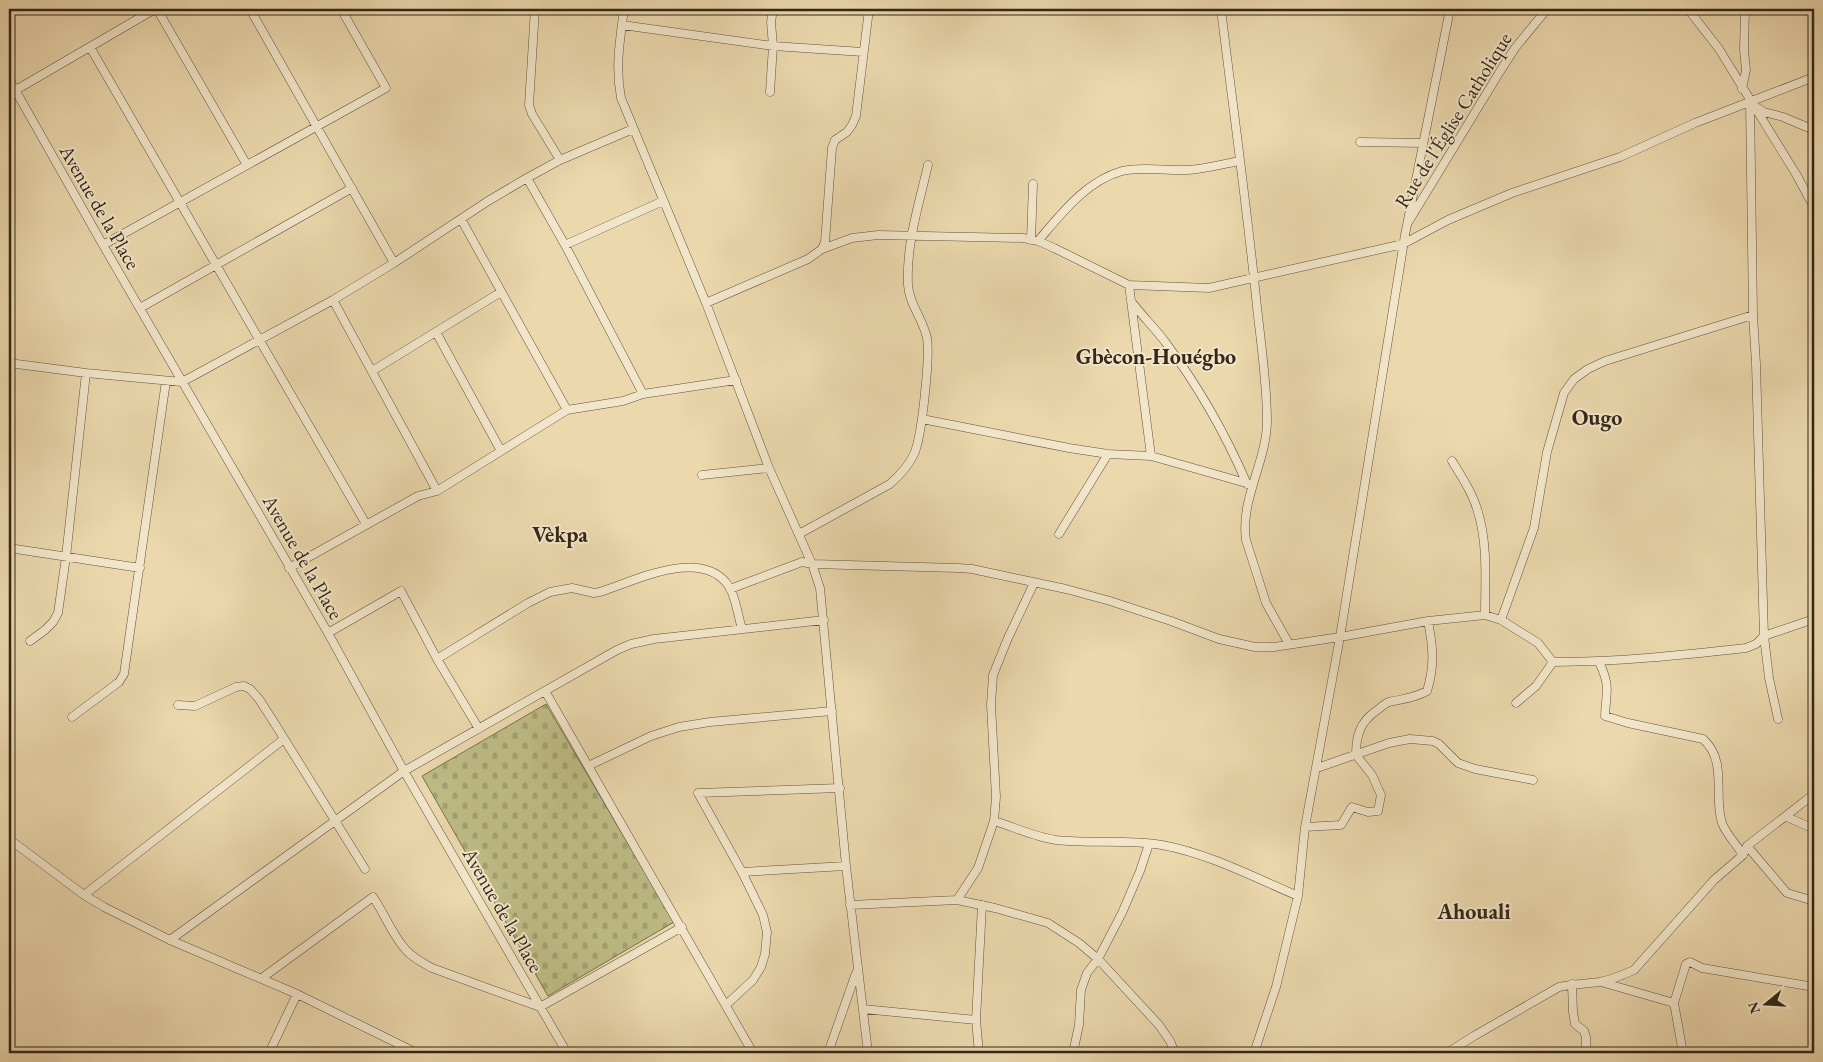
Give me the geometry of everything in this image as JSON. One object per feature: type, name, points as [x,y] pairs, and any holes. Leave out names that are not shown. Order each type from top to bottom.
[{"type":"street","points":[[12,92],[156,9],[247,165]]},
{"type":"street","points":[[250,9],[394,263]]},
{"type":"street","points":[[103,245],[386,88],[341,9]]},
{"type":"street","points":[[535,9],[529,105],[532,114],[560,160]]},
{"type":"street","points":[[624,9],[617,55],[617,77],[621,98],[706,304],[770,468],[812,564],[820,588],[846,866],[868,1053]]},
{"type":"street","points":[[770,92],[773,46],[771,22],[773,9]]},
{"type":"street","points":[[822,249],[826,233],[832,148],[835,140],[847,132],[856,116],[869,9]]},
{"type":"street","points":[[1221,9],[1254,277],[1267,421],[1263,451],[1250,484],[1245,520],[1246,540],[1266,603],[1289,644]]},
{"type":"street","points":[[1254,1053],[1276,987],[1298,896],[1305,827],[1340,638],[1403,244],[1450,9]]},
{"type":"street","name":"Rue de l'Église Catholique","points":[[1407,225],[1507,60],[1547,9]]},
{"type":"street","points":[[1688,9],[1719,49],[1814,207]]},
{"type":"street","points":[[1742,89],[1746,70],[1744,50],[1745,9]]},
{"type":"street","points":[[622,25],[773,46],[863,52]]},
{"type":"street","points":[[90,47],[366,524]]},
{"type":"street","points":[[706,304],[808,259],[822,249],[838,242],[864,236],[1005,237],[1034,241],[1129,285],[1209,288],[1403,244],[1448,220],[1512,193],[1620,157],[1694,123],[1752,104],[1814,77]]},
{"type":"street","name":"Avenue de la Place","points":[[9,79],[12,92],[140,308],[328,633],[404,771],[567,1053]]},
{"type":"street","points":[[1752,104],[1764,112],[1783,117],[1814,130]]},
{"type":"street","points":[[1752,104],[1753,315],[1764,636],[1769,678],[1778,719]]},
{"type":"street","points":[[9,363],[86,373],[182,382],[333,300],[527,178],[560,160],[633,129]]},
{"type":"street","points":[[1360,142],[1423,143]]},
{"type":"street","points":[[1034,241],[1079,197],[1107,178],[1122,172],[1153,169],[1187,170],[1240,161]]},
{"type":"street","points":[[799,534],[883,488],[897,478],[914,453],[922,418],[928,348],[923,325],[909,292],[908,278],[911,235],[928,165]]},
{"type":"street","points":[[527,178],[565,245],[643,394]]},
{"type":"street","points":[[1033,184],[1034,241]]},
{"type":"street","points":[[140,308],[352,188]]},
{"type":"street","points":[[565,245],[662,201]]},
{"type":"street","points":[[461,219],[567,410]]},
{"type":"street","points":[[1129,285],[1150,456]]},
{"type":"street","points":[[372,371],[501,292]]},
{"type":"street","points":[[333,300],[437,492]]},
{"type":"street","points":[[1131,301],[1157,330],[1181,364],[1221,430],[1250,484]]},
{"type":"street","points":[[1501,620],[1534,528],[1547,452],[1564,393],[1574,379],[1588,369],[1605,361],[1753,315]]},
{"type":"street","points":[[436,332],[501,451]]},
{"type":"street","points":[[30,642],[53,622],[58,613],[86,373]]},
{"type":"street","points":[[289,568],[418,496],[437,492],[567,410],[623,401],[643,394],[736,380]]},
{"type":"street","points":[[72,717],[119,682],[124,674],[166,381]]},
{"type":"street","points":[[922,418],[1012,438],[1108,454],[1150,456],[1250,484]]},
{"type":"street","points":[[1058,534],[1108,454]]},
{"type":"street","points":[[1452,461],[1468,488],[1478,512],[1485,555],[1485,615]]},
{"type":"street","points":[[702,475],[770,468]]},
{"type":"street","points":[[9,548],[140,568]]},
{"type":"street","points":[[730,589],[799,563],[958,568],[1066,589],[1171,621],[1219,640],[1255,647],[1340,638],[1428,621],[1485,615],[1501,620],[1538,643],[1553,662]]},
{"type":"street","points":[[437,659],[528,603],[557,590],[572,588],[589,592],[600,592],[641,578],[684,567],[707,570],[717,576],[730,589],[742,629]]},
{"type":"street","points":[[957,900],[978,868],[994,821],[996,798],[991,704],[993,675],[1013,626],[1034,583]]},
{"type":"street","points":[[328,633],[401,591],[437,659],[479,729]]},
{"type":"street","points":[[1553,662],[1599,662],[1746,648],[1756,644],[1764,636],[1814,619]]},
{"type":"street","points":[[170,940],[404,771],[617,650],[631,644],[654,639],[824,620]]},
{"type":"street","points":[[1305,827],[1341,825],[1352,807],[1368,812],[1378,810],[1381,795],[1372,775],[1356,755],[1356,738],[1368,716],[1386,703],[1419,696],[1427,691],[1430,681],[1433,649],[1428,621]]},
{"type":"street","points":[[1516,703],[1536,686],[1553,662]]},
{"type":"street","points":[[1599,662],[1606,676],[1608,693],[1605,716],[1628,723],[1703,739],[1710,745],[1715,753],[1720,785],[1722,824],[1743,855]]},
{"type":"street","points":[[178,705],[195,706],[236,686],[244,686],[250,689],[259,699],[365,869]]},
{"type":"street","points":[[545,691],[753,1053]]},
{"type":"street","points":[[588,766],[651,736],[679,727],[710,722],[832,711]]},
{"type":"street","points":[[1317,768],[1389,743],[1410,738],[1433,741],[1440,744],[1458,763],[1475,769],[1532,780]]},
{"type":"street","points":[[84,895],[284,739]]},
{"type":"street","points":[[726,1005],[753,980],[761,967],[767,941],[766,924],[742,872],[698,793],[840,788]]},
{"type":"street","points":[[1447,1053],[1559,988],[1572,984],[1600,982],[1617,978],[1634,970],[1714,880],[1743,855],[1747,846],[1814,794]]},
{"type":"street","points":[[1787,816],[1814,829]]},
{"type":"street","points":[[994,821],[1052,840],[1161,845],[1206,856],[1298,896]]},
{"type":"street","points":[[9,839],[84,895],[104,906],[170,940],[297,994],[417,1053]]},
{"type":"street","points":[[1073,1053],[1079,1026],[1081,990],[1087,973],[1098,959],[1122,913],[1149,844]]},
{"type":"street","points":[[1747,846],[1787,893],[1814,901]]},
{"type":"street","points":[[742,872],[846,866]]},
{"type":"street","points":[[262,978],[373,897],[398,940],[418,960],[432,968],[540,1007],[682,927]]},
{"type":"street","points":[[850,904],[957,900],[1048,923],[1079,943],[1098,959],[1160,1025],[1175,1053]]},
{"type":"street","points":[[979,1053],[976,1020],[982,905]]},
{"type":"street","points":[[1683,1053],[1674,1003],[1684,968],[1690,962],[1711,970],[1814,987]]},
{"type":"street","points":[[828,1053],[857,970]]},
{"type":"street","points":[[1600,982],[1674,1003]]},
{"type":"street","points":[[1572,984],[1572,1012],[1575,1024],[1584,1031],[1586,1053]]},
{"type":"street","points":[[269,1053],[297,994]]},
{"type":"street","points":[[863,1009],[976,1020]]},
{"type":"green space","points":[[546,704],[674,922],[548,996],[422,776]]},
{"type":"district","name":"Gbècon-Houégbo","points":[[1156,356]]},
{"type":"district","name":"Ougo","points":[[1597,417]]},
{"type":"district","name":"Vèkpa","points":[[560,534]]},
{"type":"district","name":"Ahouali","points":[[1474,911]]}]
